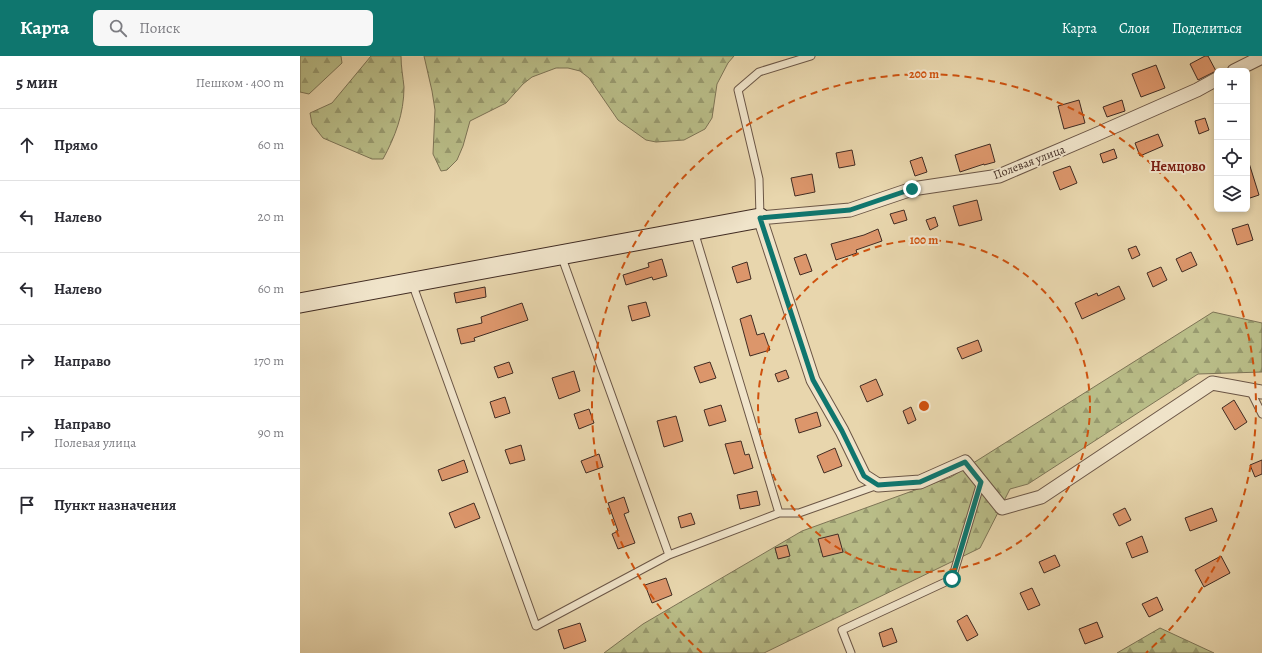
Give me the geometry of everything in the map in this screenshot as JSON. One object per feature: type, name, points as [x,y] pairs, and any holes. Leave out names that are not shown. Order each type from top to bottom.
[{"type":"street","points":[[1240,68],[1262,57]]},
{"type":"street","name":"Полевая улица","points":[[760,218],[850,210],[912,189],[999,176],[1214,82]]},
{"type":"street","points":[[300,304],[760,218],[813,380],[842,431],[864,476],[878,485],[920,482],[965,462],[1002,508],[1041,497],[1212,383],[1256,391]]},
{"type":"lane","points":[[760,218],[758,179],[738,90],[759,72],[811,56]]},
{"type":"lane","points":[[694,230],[779,513]]},
{"type":"lane","points":[[561,255],[669,555]]},
{"type":"lane","points":[[412,283],[536,626],[669,555],[779,513],[799,513],[878,485]]},
{"type":"lane","points":[[1256,391],[1262,414]]},
{"type":"lane","points":[[851,653],[842,630],[952,579],[981,482]]},
{"type":"green space","points":[[300,56],[341,56],[342,63],[309,94],[300,92]]},
{"type":"green space","points":[[371,56],[401,56],[404,97],[401,116],[395,134],[383,159],[372,159],[323,138],[312,124],[310,113],[332,103]]},
{"type":"green space","points":[[424,56],[734,56],[728,63],[717,84],[712,118],[705,129],[684,140],[656,142],[646,140],[618,120],[589,78],[580,71],[568,68],[556,68],[532,77],[523,84],[506,103],[470,121],[463,146],[457,160],[447,170],[441,171],[433,154],[435,110]]},
{"type":"green space","points":[[1213,312],[1262,323],[1262,372],[1198,374],[1028,484],[1010,489],[980,548],[764,653],[604,653],[643,624],[802,531],[951,477]]},
{"type":"green space","points":[[1160,628],[1214,653],[1117,653]]},
{"type":"building","points":[[1205,56],[1208,56],[1214,68],[1214,72],[1198,80],[1190,64]]},
{"type":"building","points":[[1156,65],[1165,88],[1141,97],[1132,74]]},
{"type":"building","points":[[1079,100],[1085,123],[1064,129],[1058,106]]},
{"type":"building","points":[[1122,100],[1125,111],[1107,117],[1103,107]]},
{"type":"building","points":[[1205,118],[1209,130],[1199,134],[1195,121]]},
{"type":"building","points":[[1158,134],[1163,146],[1140,156],[1135,143]]},
{"type":"building","points":[[990,144],[995,162],[960,172],[955,155]]},
{"type":"building","points":[[1114,149],[1117,158],[1103,163],[1100,154]]},
{"type":"building","points":[[852,150],[855,165],[839,168],[836,153]]},
{"type":"building","points":[[922,157],[927,172],[915,176],[910,161]]},
{"type":"building","points":[[1070,166],[1077,183],[1060,190],[1053,172]]},
{"type":"building","points":[[1250,166],[1259,195],[1250,198]]},
{"type":"building","points":[[812,174],[815,192],[795,196],[791,178]]},
{"type":"building","points":[[977,200],[982,220],[959,226],[953,206]]},
{"type":"building","points":[[904,210],[907,220],[894,224],[890,214]]},
{"type":"building","points":[[935,217],[938,226],[930,230],[926,220]]},
{"type":"building","points":[[1248,224],[1253,240],[1237,245],[1232,229]]},
{"type":"building","points":[[878,229],[882,241],[856,250],[857,253],[836,260],[831,244],[864,235]]},
{"type":"building","points":[[1136,246],[1140,255],[1132,259],[1128,249]]},
{"type":"building","points":[[1191,252],[1197,265],[1182,272],[1176,259]]},
{"type":"building","points":[[806,254],[812,271],[800,275],[794,258]]},
{"type":"building","points":[[662,259],[667,276],[653,280],[652,277],[626,285],[623,275],[649,267],[648,263]]},
{"type":"building","points":[[747,262],[751,279],[737,283],[732,267]]},
{"type":"building","points":[[1161,267],[1167,280],[1153,287],[1147,273]]},
{"type":"building","points":[[1119,286],[1125,299],[1082,319],[1075,303],[1097,293],[1098,296]]},
{"type":"building","points":[[485,287],[486,297],[456,303],[454,293]]},
{"type":"building","points":[[646,302],[650,316],[632,321],[628,306]]},
{"type":"building","points":[[522,303],[528,320],[474,338],[475,341],[461,344],[457,329],[482,323],[481,317]]},
{"type":"building","points":[[751,315],[757,335],[764,333],[770,350],[750,356],[740,319]]},
{"type":"building","points":[[978,340],[982,351],[962,359],[957,348]]},
{"type":"building","points":[[509,362],[513,373],[498,378],[494,367]]},
{"type":"building","points":[[710,362],[716,378],[700,383],[694,367]]},
{"type":"building","points":[[786,370],[789,378],[778,382],[775,374]]},
{"type":"building","points":[[574,371],[580,391],[559,399],[552,378]]},
{"type":"building","points":[[876,379],[883,395],[867,402],[860,386]]},
{"type":"building","points":[[505,397],[510,413],[495,418],[490,402]]},
{"type":"building","points":[[1234,400],[1247,422],[1235,430],[1222,408]]},
{"type":"building","points":[[721,405],[726,421],[709,426],[704,410]]},
{"type":"building","points":[[911,407],[916,420],[908,424],[903,411]]},
{"type":"building","points":[[589,409],[594,423],[579,429],[574,414]]},
{"type":"building","points":[[817,412],[821,426],[799,433],[795,419]]},
{"type":"building","points":[[676,416],[683,441],[664,447],[657,421]]},
{"type":"building","points":[[741,441],[745,455],[749,454],[753,468],[734,474],[725,444]]},
{"type":"building","points":[[521,445],[525,460],[510,464],[505,450]]},
{"type":"building","points":[[835,448],[842,466],[824,473],[817,456]]},
{"type":"building","points":[[599,454],[603,467],[586,473],[581,461]]},
{"type":"building","points":[[464,460],[468,472],[442,481],[438,470]]},
{"type":"building","points":[[1262,460],[1262,474],[1255,477],[1250,465]]},
{"type":"building","points":[[757,491],[760,505],[740,509],[737,495]]},
{"type":"building","points":[[624,497],[629,512],[624,514],[635,543],[618,549],[612,534],[618,531],[608,503]]},
{"type":"building","points":[[474,503],[480,518],[455,528],[449,513]]},
{"type":"building","points":[[1125,508],[1131,520],[1119,526],[1113,514]]},
{"type":"building","points":[[1212,508],[1217,521],[1190,531],[1185,518]]},
{"type":"building","points":[[691,513],[695,524],[681,528],[678,517]]},
{"type":"building","points":[[838,534],[843,552],[823,557],[818,539]]},
{"type":"building","points":[[1142,536],[1148,552],[1132,558],[1126,543]]},
{"type":"building","points":[[787,545],[790,556],[778,559],[775,548]]},
{"type":"building","points":[[1055,555],[1060,566],[1044,573],[1039,562]]},
{"type":"building","points":[[1221,556],[1230,573],[1204,587],[1195,570]]},
{"type":"building","points":[[666,578],[672,595],[652,603],[645,585]]},
{"type":"building","points":[[1032,588],[1040,605],[1028,610],[1020,593]]},
{"type":"building","points":[[1157,597],[1163,610],[1149,617],[1142,604]]},
{"type":"building","points":[[967,615],[978,635],[967,641],[957,621]]},
{"type":"building","points":[[1097,622],[1103,637],[1085,644],[1079,629]]},
{"type":"building","points":[[580,623],[586,641],[564,649],[558,630]]},
{"type":"building","points":[[892,628],[897,642],[883,647],[879,633]]},
{"type":"district","name":"Немцово","points":[[1178,166]]},
{"type":"route","points":[[912,189],[850,210],[760,218],[813,380],[842,431],[864,476],[878,485],[920,482],[965,462],[981,482],[952,579]]}]
